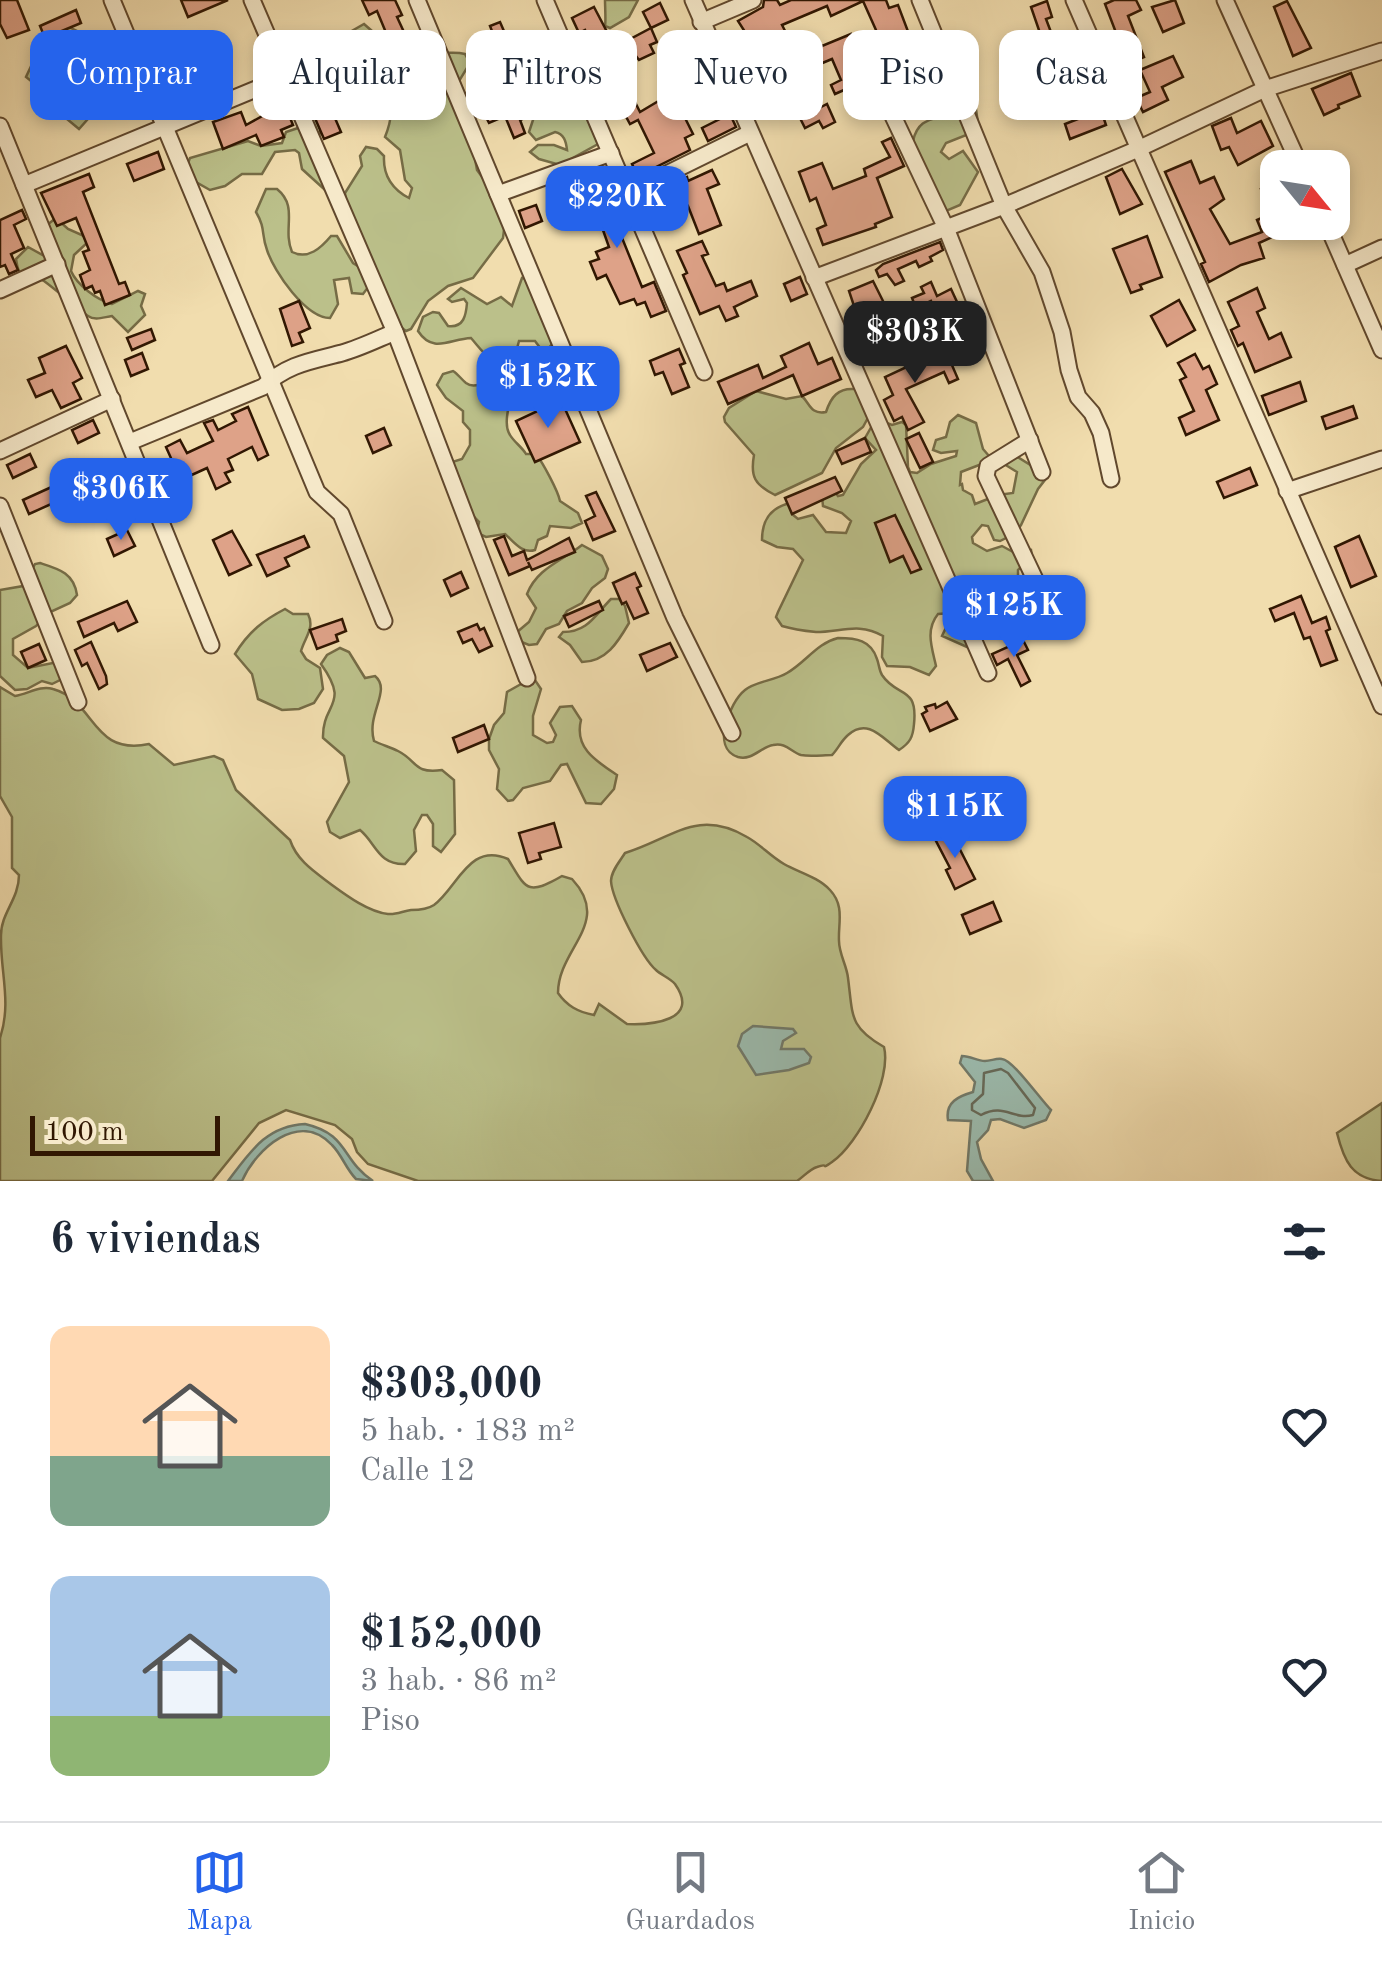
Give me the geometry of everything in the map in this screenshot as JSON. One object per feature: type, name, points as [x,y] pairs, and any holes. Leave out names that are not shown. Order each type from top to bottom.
[{"type":"street","points":[[112,0],[316,492],[340,514],[384,621]]},
{"type":"street","points":[[252,0],[265,30]]},
{"type":"street","points":[[417,0],[675,618],[732,733]]},
{"type":"street","points":[[545,0],[704,372]]},
{"type":"street","points":[[693,0],[988,673]]},
{"type":"street","points":[[701,22],[752,0]]},
{"type":"street","points":[[920,0],[1004,206],[1042,272],[1062,332],[1068,370],[1078,397],[1092,413],[1111,479]]},
{"type":"street","points":[[1074,0],[1382,706]]},
{"type":"street","points":[[1226,0],[1293,150]]},
{"type":"street","points":[[814,278],[1004,206],[1138,149],[1266,88],[1382,51]]},
{"type":"street","points":[[24,185],[253,90]]},
{"type":"street","points":[[304,120],[395,332],[526,678]]},
{"type":"street","points":[[895,120],[946,228],[1042,472]]},
{"type":"street","points":[[1,133],[211,645]]},
{"type":"street","points":[[628,193],[750,133]]},
{"type":"street","points":[[498,194],[611,153]]},
{"type":"street","points":[[1334,240],[1382,350]]},
{"type":"street","points":[[1345,264],[1382,248]]},
{"type":"street","points":[[0,290],[57,264]]},
{"type":"street","points":[[130,442],[262,386],[304,360],[348,352],[395,332]]},
{"type":"street","points":[[0,451],[112,399]]},
{"type":"street","points":[[1030,440],[988,466],[986,476],[1040,590]]},
{"type":"street","points":[[1287,491],[1382,459]]},
{"type":"street","points":[[0,506],[78,702]]},
{"type":"green space","points":[[605,0],[638,0],[629,17],[610,28],[605,26]]},
{"type":"green space","points":[[446,53],[465,54],[466,70],[459,81],[466,97],[466,120],[477,170],[493,192],[505,222],[503,238],[473,278],[448,286],[428,301],[406,331],[398,325],[345,193],[362,166],[360,156],[366,147],[377,149],[384,156],[390,181],[409,198],[412,188],[405,180],[400,150],[385,137],[390,121],[446,120]]},
{"type":"green space","points":[[68,120],[87,120],[79,129]]},
{"type":"green space","points":[[301,120],[323,120],[318,140],[328,185],[324,189],[302,169],[295,150],[275,152],[262,174],[242,174],[225,186],[210,190],[196,182],[188,163],[190,158],[248,141],[261,146],[282,143],[286,132],[301,127]]},
{"type":"green space","points":[[533,120],[592,120],[598,144],[560,165],[530,152],[538,145],[567,150],[564,138],[555,132],[536,140],[529,132]]},
{"type":"green space","points":[[929,120],[978,120],[979,130],[946,143],[941,152],[949,159],[963,151],[978,172],[960,205],[946,211],[913,141],[922,124]]},
{"type":"green space","points":[[266,189],[277,189],[287,203],[292,252],[309,254],[331,236],[337,236],[353,263],[366,271],[369,286],[363,294],[352,293],[349,278],[334,280],[338,304],[330,318],[301,302],[271,259],[256,212]]},
{"type":"green space","points":[[56,218],[84,236],[87,243],[74,255],[71,271],[88,291],[112,304],[138,291],[145,294],[141,306],[145,315],[128,332],[112,316],[91,317],[44,281],[20,272],[16,259],[28,247],[48,258],[57,248],[48,239],[47,225]]},
{"type":"green space","points":[[522,278],[527,279],[539,313],[555,341],[544,353],[535,341],[519,341],[515,356],[494,360],[471,338],[436,344],[418,331],[423,317],[433,312],[439,313],[448,326],[461,323],[467,303],[464,299],[448,299],[461,288],[487,304],[501,297],[512,306]]},
{"type":"green space","points":[[502,366],[516,373],[508,413],[510,435],[526,454],[536,454],[560,501],[578,513],[582,523],[571,528],[550,526],[547,536],[530,551],[505,534],[486,537],[477,533],[479,522],[460,502],[449,463],[462,459],[470,445],[470,430],[463,422],[463,411],[437,385],[443,374],[453,371],[466,383],[476,385]]},
{"type":"green space","points":[[854,389],[863,395],[870,414],[863,427],[836,448],[822,473],[775,495],[763,488],[754,475],[754,455],[725,422],[729,408],[756,391],[786,399],[802,396],[821,413],[826,412],[836,394]]},
{"type":"green space","points":[[958,415],[976,423],[983,449],[989,456],[987,462],[961,472],[960,485],[972,495],[975,504],[1013,493],[1017,472],[1004,464],[1016,456],[1048,476],[1014,534],[994,540],[988,526],[982,525],[972,537],[973,543],[987,551],[1002,546],[1015,553],[1031,550],[1032,556],[1018,570],[1018,586],[1007,597],[1001,612],[991,616],[976,604],[967,610],[972,643],[967,647],[942,636],[953,613],[938,614],[931,633],[936,666],[929,675],[910,667],[887,666],[882,657],[883,636],[874,632],[816,632],[782,626],[776,617],[803,560],[793,549],[762,540],[769,515],[791,503],[792,514],[798,519],[813,515],[826,532],[846,533],[851,521],[823,506],[822,496],[835,492],[843,495],[861,464],[876,450],[865,438],[873,424],[882,421],[906,425],[908,467],[910,472],[917,473],[956,456],[957,451],[933,450],[936,440],[946,437],[950,422]]},
{"type":"green space","points":[[582,545],[602,556],[608,569],[605,578],[582,603],[567,611],[559,624],[546,629],[537,644],[519,641],[516,633],[529,622],[536,608],[527,594],[531,585]]},
{"type":"green space","points":[[35,564],[69,577],[77,595],[13,639],[13,655],[28,668],[58,662],[62,679],[15,690],[0,676],[0,590],[23,586]]},
{"type":"green space","points":[[611,599],[619,599],[625,606],[629,623],[605,655],[582,662],[559,637],[563,632],[585,626]]},
{"type":"green space","points":[[285,609],[293,614],[308,614],[310,628],[301,651],[320,668],[323,689],[314,703],[282,710],[258,699],[252,674],[235,654],[257,627]]},
{"type":"green space","points":[[838,638],[867,644],[882,675],[910,697],[914,724],[906,745],[899,750],[875,732],[862,728],[848,735],[832,755],[801,755],[778,744],[748,757],[730,752],[725,744],[725,725],[739,696],[749,687],[787,673]]},
{"type":"green space","points":[[340,648],[349,652],[365,678],[375,676],[380,682],[373,721],[374,741],[398,751],[421,768],[442,770],[454,780],[455,834],[441,852],[433,846],[433,824],[427,815],[422,815],[414,830],[416,851],[405,864],[383,857],[360,830],[340,838],[330,832],[327,822],[349,782],[344,756],[323,738],[335,696],[321,664],[327,655]]},
{"type":"green space","points":[[530,679],[541,689],[533,716],[533,735],[553,742],[556,735],[550,723],[560,707],[572,706],[581,720],[584,746],[617,775],[614,789],[601,804],[586,803],[567,764],[561,765],[550,781],[523,788],[513,800],[508,801],[497,789],[499,769],[489,750],[489,739],[504,713],[507,692]]},
{"type":"green space","points":[[0,687],[15,696],[43,688],[67,695],[104,735],[130,746],[149,744],[174,765],[214,756],[223,760],[236,790],[290,840],[307,866],[358,903],[381,913],[432,906],[465,869],[483,856],[508,859],[528,886],[541,886],[562,876],[572,879],[583,895],[586,923],[560,977],[558,993],[578,1010],[594,1015],[599,1004],[627,1024],[660,1022],[678,1013],[682,1006],[675,984],[650,963],[622,914],[611,881],[618,863],[625,853],[699,825],[714,825],[747,837],[784,864],[825,885],[838,902],[839,946],[855,1019],[864,1033],[884,1047],[883,1076],[871,1110],[842,1153],[797,1181],[418,1181],[368,1164],[352,1139],[335,1125],[286,1110],[259,1123],[212,1181],[0,1181],[0,1038],[5,999],[1,935],[19,875],[12,868],[12,817],[0,796]]},
{"type":"green space","points":[[1382,1103],[1382,1181],[1363,1177],[1351,1167],[1337,1133]]},
{"type":"water","points":[[753,1026],[793,1029],[796,1033],[783,1041],[781,1049],[804,1049],[811,1057],[809,1063],[756,1075],[738,1046],[742,1034]]},
{"type":"water","points":[[962,1056],[1007,1061],[1051,1110],[1046,1120],[1024,1128],[1000,1119],[991,1120],[977,1142],[993,1181],[973,1181],[967,1171],[971,1121],[948,1120],[951,1104],[973,1092],[975,1082],[960,1063]]},
{"type":"water","points":[[305,1124],[330,1134],[373,1181],[356,1179],[332,1145],[306,1131],[280,1138],[257,1157],[242,1181],[228,1181],[269,1135]]},
{"type":"building","points":[[0,0],[17,0],[29,30],[7,38],[0,24]]},
{"type":"building","points":[[181,0],[228,0],[188,17]]},
{"type":"building","points":[[362,0],[395,0],[403,30],[385,30],[377,11],[369,15]]},
{"type":"building","points":[[764,0],[777,0],[780,5],[791,0],[886,0],[889,8],[898,5],[907,30],[876,30],[863,1],[831,16],[827,6],[782,25],[785,30],[744,30],[738,21],[763,7]]},
{"type":"building","points":[[1136,0],[1141,10],[1128,16],[1133,30],[1115,30],[1105,4]]},
{"type":"building","points":[[1175,0],[1184,23],[1163,32],[1152,7]]},
{"type":"building","points":[[1047,1],[1052,17],[1046,19],[1050,30],[1039,30],[1031,7]]},
{"type":"building","points":[[1287,1],[1311,48],[1293,56],[1274,7]]},
{"type":"building","points":[[660,3],[668,20],[651,28],[643,12]]},
{"type":"building","points":[[594,7],[606,30],[578,30],[572,18]]},
{"type":"building","points":[[76,10],[81,23],[64,30],[42,30],[40,26]]},
{"type":"building","points":[[500,22],[504,30],[492,30],[490,26]]},
{"type":"building","points":[[651,28],[657,42],[650,45],[654,53],[639,60],[637,35]]},
{"type":"building","points":[[843,37],[843,90],[835,94],[831,85],[841,80],[832,59],[823,63],[823,46]]},
{"type":"building","points":[[1173,56],[1183,77],[1162,87],[1168,100],[1143,112],[1142,95],[1150,92],[1142,69]]},
{"type":"building","points":[[1351,73],[1360,96],[1324,115],[1312,89]]},
{"type":"building","points":[[657,102],[657,120],[686,120],[693,134],[685,138],[690,150],[638,176],[632,164],[654,153],[638,120],[630,124],[628,120],[637,120],[637,106],[640,112]]},
{"type":"building","points":[[827,104],[835,122],[823,128],[819,121],[805,128],[801,120],[823,120],[823,106]]},
{"type":"building","points":[[241,112],[246,125],[255,120],[291,120],[293,125],[281,130],[284,137],[261,146],[256,135],[223,149],[213,122],[233,120],[233,115]]},
{"type":"building","points":[[1231,118],[1237,133],[1261,121],[1273,146],[1238,165],[1229,147],[1221,150],[1212,126]]},
{"type":"building","points":[[316,120],[336,120],[341,132],[324,139]]},
{"type":"building","points":[[507,120],[520,120],[525,133],[514,138]]},
{"type":"building","points":[[718,120],[733,120],[736,127],[708,141],[702,128]]},
{"type":"building","points":[[1104,120],[1106,125],[1070,139],[1065,124]]},
{"type":"building","points":[[891,138],[904,166],[877,178],[892,217],[875,224],[876,227],[823,245],[817,229],[826,225],[816,198],[810,201],[799,172],[822,163],[833,189],[866,176],[864,169],[890,157],[882,142]]},
{"type":"building","points":[[158,152],[164,169],[134,181],[127,164]]},
{"type":"building","points":[[1191,161],[1200,183],[1214,177],[1224,199],[1210,209],[1230,244],[1260,233],[1260,240],[1266,240],[1259,243],[1264,258],[1209,282],[1201,264],[1205,262],[1165,172]]},
{"type":"building","points":[[1122,169],[1142,204],[1120,214],[1106,177]]},
{"type":"building","points":[[712,170],[719,184],[707,189],[721,225],[699,234],[688,206],[666,216],[659,202],[646,208],[642,199],[687,177],[688,181]]},
{"type":"building","points":[[89,174],[94,187],[83,192],[119,284],[125,282],[130,295],[105,305],[100,291],[95,293],[92,286],[85,289],[80,275],[90,270],[83,252],[89,250],[76,218],[57,226],[41,193]]},
{"type":"building","points":[[600,174],[602,179],[607,177],[610,186],[606,194],[616,219],[624,216],[628,226],[621,228],[620,233],[642,287],[654,282],[666,311],[651,317],[645,302],[637,305],[634,299],[620,304],[606,275],[597,279],[590,262],[599,259],[596,252],[609,247],[592,199],[582,203],[575,184]]},
{"type":"building","points":[[536,205],[542,221],[525,228],[519,211]]},
{"type":"building","points":[[22,210],[26,219],[14,225],[24,248],[11,254],[18,270],[9,274],[5,265],[0,267],[0,220]]},
{"type":"building","points":[[1147,236],[1162,277],[1131,293],[1113,249]]},
{"type":"building","points":[[702,241],[708,254],[702,256],[716,286],[724,283],[727,291],[751,281],[757,296],[734,307],[738,316],[726,321],[719,306],[700,314],[683,275],[687,273],[677,251]]},
{"type":"building","points":[[940,242],[943,250],[930,257],[932,261],[919,267],[916,261],[898,269],[904,281],[895,285],[887,274],[879,277],[876,270],[883,264]]},
{"type":"building","points":[[800,277],[807,294],[791,301],[784,284]]},
{"type":"building","points":[[873,281],[893,321],[881,326],[887,340],[874,346],[868,332],[863,333],[849,291]]},
{"type":"building","points":[[931,282],[937,296],[951,289],[979,342],[957,353],[941,313],[937,314],[931,301],[916,308],[912,298],[924,293],[921,287]]},
{"type":"building","points":[[1257,288],[1265,308],[1257,312],[1269,339],[1281,333],[1291,357],[1255,372],[1243,343],[1238,346],[1231,330],[1239,326],[1228,302]]},
{"type":"building","points":[[1179,300],[1195,330],[1167,346],[1151,316]]},
{"type":"building","points":[[299,301],[310,328],[299,333],[303,342],[292,346],[280,309]]},
{"type":"building","points":[[151,329],[155,340],[132,350],[127,338]]},
{"type":"building","points":[[809,343],[818,364],[832,358],[841,379],[802,396],[793,375],[728,404],[718,382],[758,365],[763,378],[786,367],[781,356]]},
{"type":"building","points":[[66,346],[82,378],[73,383],[81,399],[61,408],[52,390],[36,397],[28,380],[45,373],[39,358]]},
{"type":"building","points":[[679,349],[685,363],[680,365],[689,387],[672,394],[663,372],[655,375],[650,361]]},
{"type":"building","points":[[945,349],[958,379],[949,383],[944,372],[906,389],[924,422],[908,430],[902,417],[894,421],[884,400],[893,395],[885,377]]},
{"type":"building","points":[[142,353],[148,369],[131,376],[125,360]]},
{"type":"building","points":[[1195,354],[1203,369],[1209,366],[1217,384],[1206,390],[1219,420],[1186,435],[1179,418],[1194,411],[1180,380],[1186,377],[1178,363]]},
{"type":"building","points":[[1300,382],[1306,401],[1269,415],[1262,396]]},
{"type":"building","points":[[561,400],[580,442],[535,462],[516,421]]},
{"type":"building","points":[[1353,406],[1357,418],[1326,429],[1322,417]]},
{"type":"building","points":[[248,407],[268,455],[258,460],[252,447],[228,459],[233,470],[225,473],[230,482],[216,489],[207,468],[174,483],[168,470],[175,467],[166,447],[180,440],[187,453],[213,441],[204,423],[213,420],[218,430],[236,421],[232,414]]},
{"type":"building","points":[[93,420],[99,433],[78,443],[72,430]]},
{"type":"building","points":[[384,428],[391,445],[373,453],[366,436]]},
{"type":"building","points":[[919,433],[933,462],[920,468],[906,439]]},
{"type":"building","points":[[865,438],[871,452],[842,464],[836,451]]},
{"type":"building","points":[[30,454],[36,467],[13,478],[7,465]]},
{"type":"building","points":[[1250,468],[1257,485],[1224,498],[1217,482]]},
{"type":"building","points":[[835,477],[842,491],[792,514],[785,498]]},
{"type":"building","points":[[67,480],[77,501],[63,507],[60,500],[29,514],[23,500]]},
{"type":"building","points":[[596,492],[615,531],[593,540],[585,521],[595,516],[586,496]]},
{"type":"building","points":[[895,515],[921,569],[911,573],[903,556],[890,562],[875,523]]},
{"type":"building","points":[[127,530],[135,546],[114,556],[107,539]]},
{"type":"building","points":[[232,531],[251,565],[229,575],[213,540]]},
{"type":"building","points":[[304,536],[309,547],[285,558],[289,566],[267,576],[257,555]]},
{"type":"building","points":[[504,536],[512,556],[524,551],[527,560],[569,538],[575,552],[509,575],[494,540]]},
{"type":"building","points":[[1359,536],[1376,576],[1351,587],[1335,547]]},
{"type":"building","points":[[461,572],[468,588],[451,596],[444,580]]},
{"type":"building","points":[[635,573],[648,613],[634,619],[613,583]]},
{"type":"building","points":[[1301,596],[1312,623],[1326,617],[1330,629],[1326,631],[1337,660],[1321,666],[1310,637],[1304,639],[1294,613],[1275,621],[1270,609]]},
{"type":"building","points":[[127,601],[137,622],[118,631],[114,623],[84,637],[78,622]]},
{"type":"building","points":[[599,601],[603,610],[569,627],[564,616]]},
{"type":"building","points":[[342,619],[346,631],[336,635],[338,641],[317,649],[310,630]]},
{"type":"building","points":[[477,624],[480,630],[484,628],[492,646],[479,652],[472,639],[463,643],[458,632]]},
{"type":"building","points":[[1023,640],[1028,650],[1017,655],[1030,681],[1021,686],[1008,659],[997,665],[992,654]]},
{"type":"building","points":[[91,642],[106,676],[107,684],[99,689],[87,663],[82,666],[75,650]]},
{"type":"building","points":[[670,643],[677,657],[647,671],[640,655]]},
{"type":"building","points":[[39,644],[46,660],[28,668],[21,652]]},
{"type":"building","points":[[947,702],[957,719],[930,731],[922,714],[927,711],[925,707],[935,704],[936,708]]},
{"type":"building","points":[[484,725],[489,739],[458,752],[453,738]]},
{"type":"building","points":[[554,823],[561,847],[539,853],[541,859],[528,863],[519,833]]},
{"type":"building","points":[[951,832],[975,879],[955,889],[946,870],[950,868],[935,839]]},
{"type":"building","points":[[993,902],[1001,921],[970,934],[962,915]]}]
